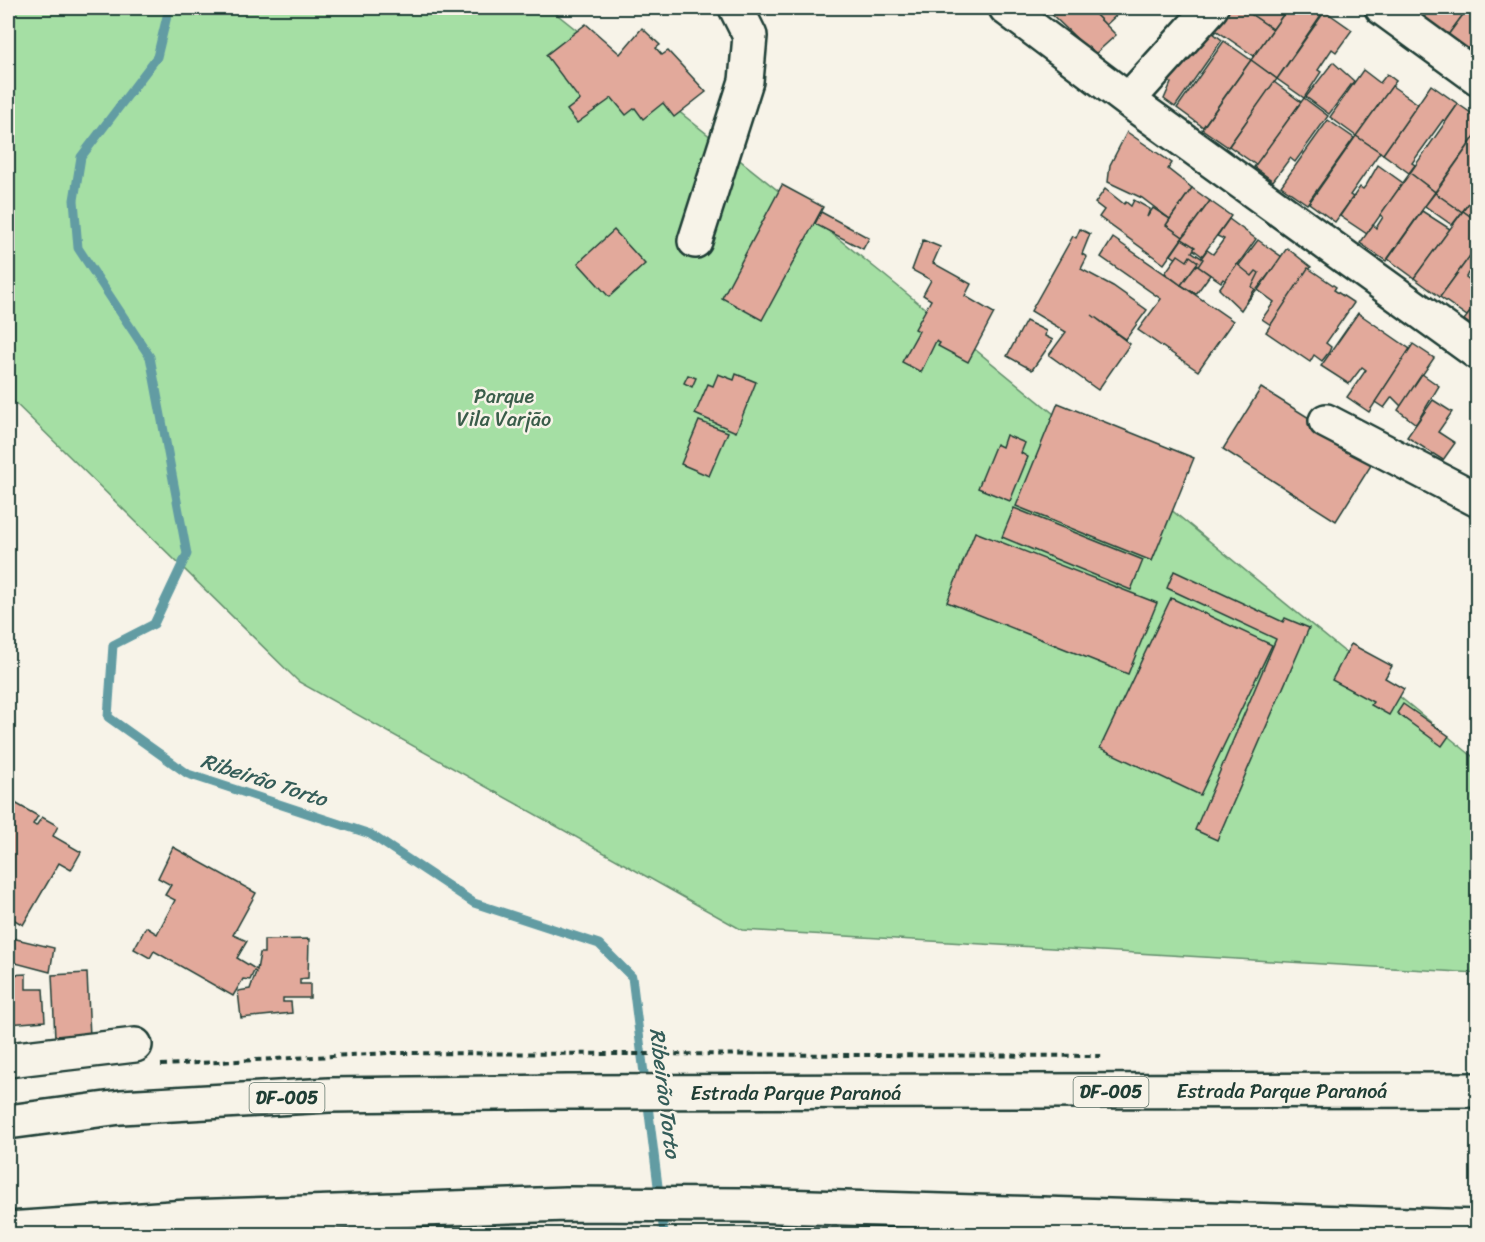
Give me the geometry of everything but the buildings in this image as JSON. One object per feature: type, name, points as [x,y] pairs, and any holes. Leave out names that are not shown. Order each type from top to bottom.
[{"type":"main road","points":[[695,241],[746,81],[750,36],[736,8]]},
{"type":"main road","points":[[1006,8],[1478,353]]},
{"type":"main road","points":[[1130,99],[1211,8]]},
{"type":"main road","points":[[1382,8],[1478,78]]},
{"type":"main road","points":[[1326,421],[1478,500]]},
{"type":"main road","points":[[8,1060],[146,1055]]},
{"type":"main road","name":"Estrada Parque Paranoá","points":[[8,1122],[121,1107],[294,1097],[568,1092],[1478,1090]]},
{"type":"main road","points":[[8,1229],[187,1217],[566,1204],[745,1205],[1478,1227]]},
{"type":"path","points":[[146,1055],[735,1054]]},
{"type":"green space","name":"Parque Vila Varjão","points":[[8,8],[549,8],[884,275],[1477,760],[1477,973],[742,930],[299,682],[8,396]]},
{"type":"waterway","name":"Ribeirão Torto","points":[[169,8],[157,57],[81,157],[74,200],[78,248],[150,357],[187,554],[154,624],[113,645],[108,717],[188,774],[370,834],[474,903],[599,944],[632,977],[664,1234]]}]
